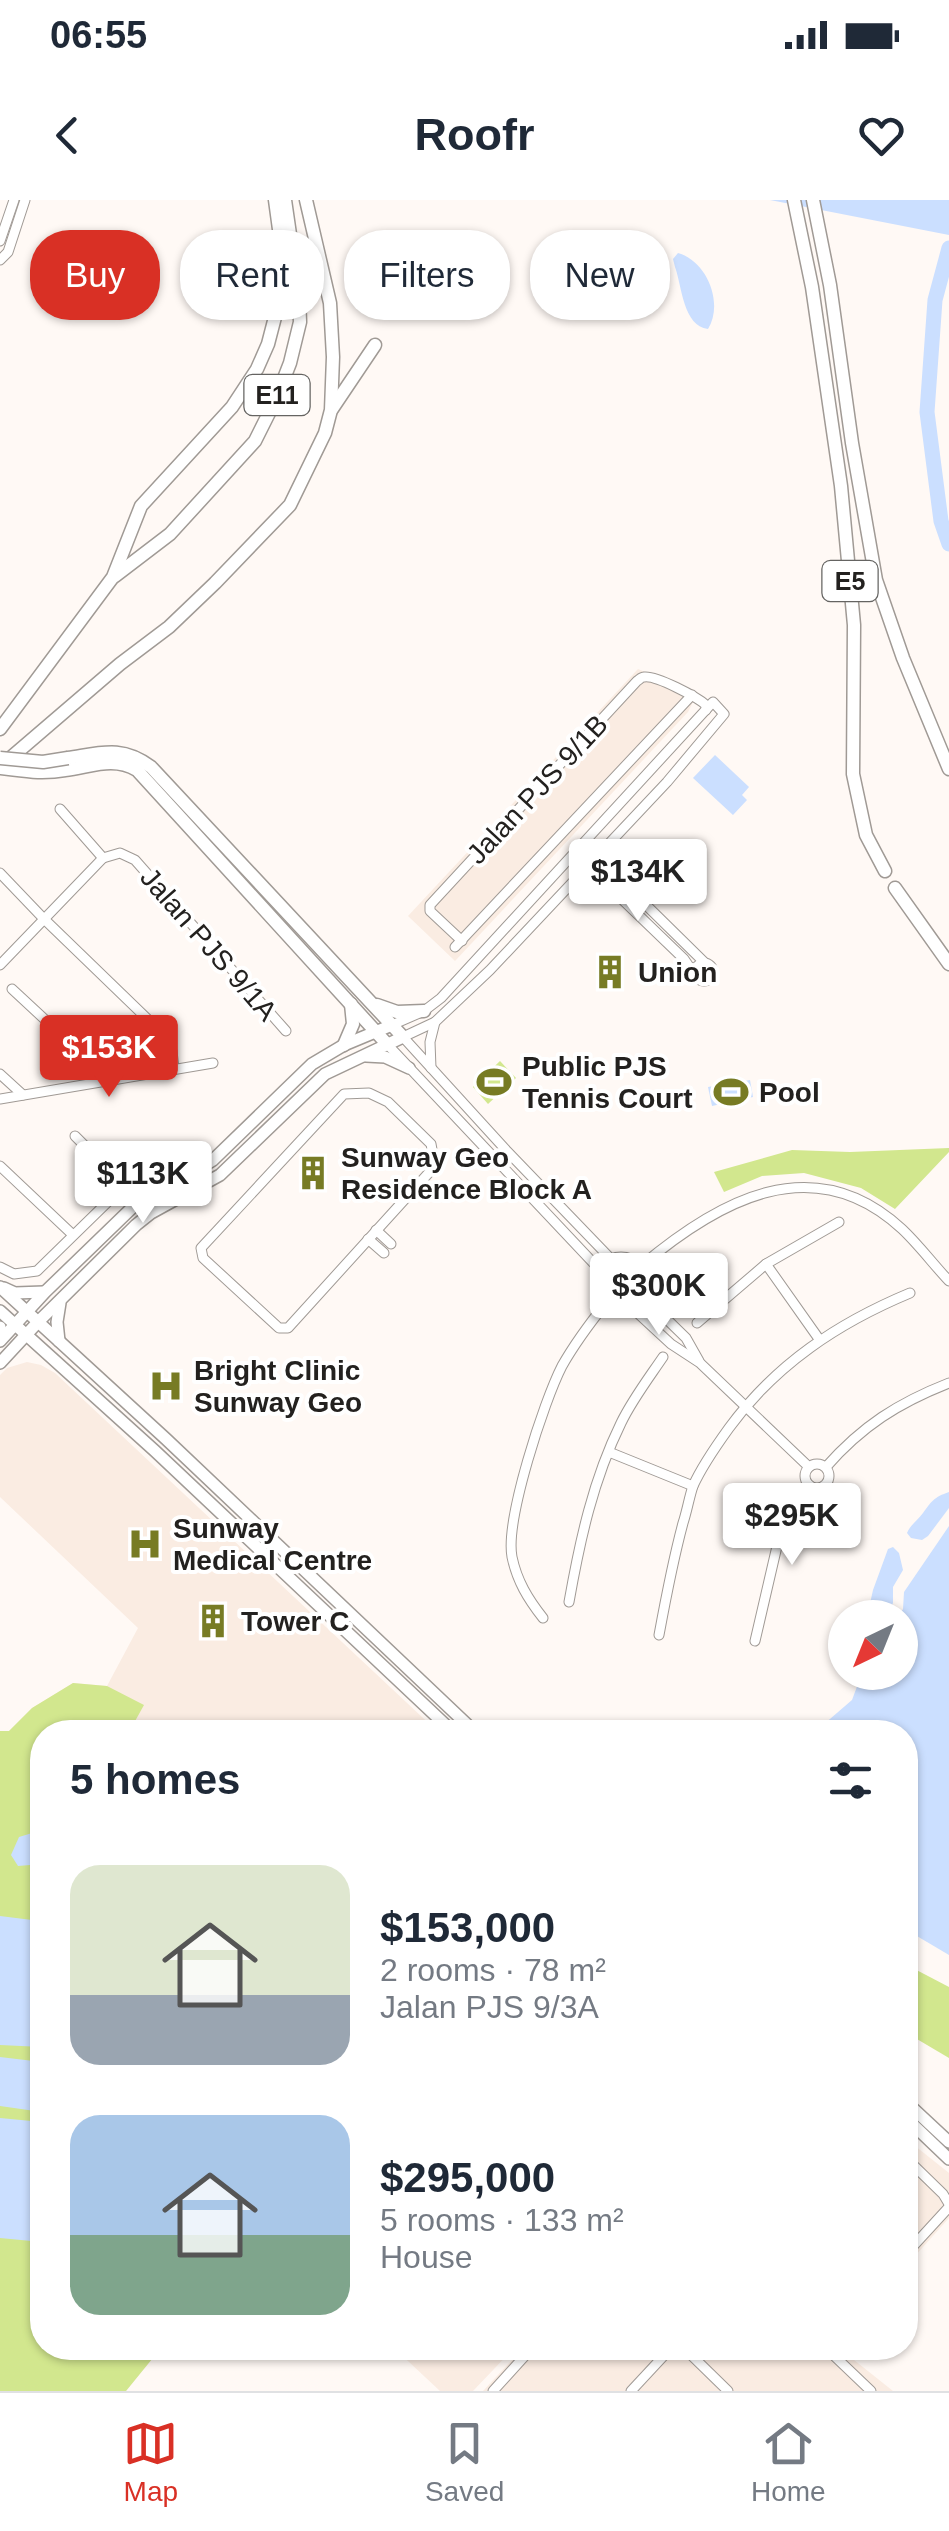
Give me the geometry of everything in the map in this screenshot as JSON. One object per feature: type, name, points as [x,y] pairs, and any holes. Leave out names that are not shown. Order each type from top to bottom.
[{"type":"highway","name":"E11","points":[[0,730],[113,578],[141,506],[220,421],[257,369],[282,294],[284,266],[275,200]]},
{"type":"highway","name":"E11","points":[[113,578],[170,534],[225,474],[255,441],[276,399],[300,322],[300,296],[285,200]]},
{"type":"highway","name":"E11","points":[[0,767],[169,626],[290,504],[319,446],[331,410],[330,303],[306,200]]},
{"type":"highway","name":"E5","points":[[794,200],[812,287],[841,486],[854,625],[853,774],[866,835],[885,871]]},
{"type":"highway","name":"E5","points":[[814,200],[876,580],[949,769]]},
{"type":"highway","points":[[331,410],[374,345]]},
{"type":"highway","points":[[0,767],[36,772],[114,751],[133,756],[151,768],[403,1038]]},
{"type":"highway","points":[[0,758],[66,764],[111,762],[137,770],[387,1044]]},
{"type":"highway","points":[[895,888],[946,960]]},
{"type":"highway","points":[[370,1002],[397,1012],[424,1011]]},
{"type":"highway","points":[[344,1044],[352,1024],[351,1003]]},
{"type":"main road","points":[[0,1341],[45,1292],[147,1195],[205,1166],[312,1064],[344,1044],[392,1026]]},
{"type":"main road","points":[[4,1359],[136,1225],[220,1175],[316,1081],[336,1067],[403,1038]]},
{"type":"main road","points":[[358,1057],[385,1057],[409,1068]]},
{"type":"main road","points":[[0,1287],[15,1292],[45,1292]]},
{"type":"main road","points":[[0,1287],[462,1720]]},
{"type":"main road","points":[[59,1342],[56,1322],[62,1299]]},
{"type":"main road","points":[[0,1311],[440,1720]]},
{"type":"main road","points":[[4,1359],[27,1348],[47,1355]]},
{"type":"main road","points":[[918,2114],[949,2142]]},
{"type":"main road","points":[[918,2130],[949,2159]]},
{"type":"street","points":[[0,241],[14,200]]},
{"type":"street","points":[[0,260],[8,252],[25,200]]},
{"type":"street","name":"Jalan PJS 9/1B","points":[[609,784],[458,944],[430,911],[430,905],[629,688],[640,678],[648,677],[692,695]]},
{"type":"street","points":[[611,1258],[403,1038],[435,1022],[478,983],[667,782],[724,714],[692,695],[609,784],[626,799]]},
{"type":"street","points":[[392,1026],[424,1011],[452,987],[710,706]]},
{"type":"street","points":[[60,809],[103,858]]},
{"type":"street","points":[[575,854],[684,959],[700,980],[710,979],[713,970],[584,844]]},
{"type":"street","name":"Jalan PJS 9/1A","points":[[0,965],[103,858],[120,853],[135,860],[286,1031]]},
{"type":"street","points":[[0,873],[164,1035],[172,1051],[174,1070]]},
{"type":"street","points":[[695,975],[697,966],[705,962]]},
{"type":"street","points":[[12,989],[110,1080]]},
{"type":"street","points":[[431,1068],[430,1042],[435,1022]]},
{"type":"street","points":[[387,1044],[599,1269]]},
{"type":"street","points":[[0,1099],[213,1064]]},
{"type":"street","points":[[0,1074],[23,1096]]},
{"type":"street","points":[[368,1093],[388,1102],[432,1144],[434,1166],[368,1239],[288,1328],[279,1328],[203,1258],[201,1248],[344,1094],[368,1093]]},
{"type":"street","points":[[0,1267],[14,1274],[37,1271],[118,1193],[120,1180],[74,1136]]},
{"type":"street","points":[[0,1166],[73,1235]]},
{"type":"street","points":[[640,1266],[737,1201],[772,1189],[805,1187],[833,1190],[871,1207],[902,1229],[949,1280]]},
{"type":"street","points":[[697,1323],[766,1264],[839,1222]]},
{"type":"street","points":[[368,1239],[388,1249],[376,1230]]},
{"type":"street","points":[[611,1258],[630,1258],[640,1266],[646,1280],[642,1296],[630,1306],[618,1308],[606,1303],[595,1284],[599,1269],[611,1258]]},
{"type":"street","points":[[766,1264],[819,1340]]},
{"type":"street","points":[[659,1635],[673,1561],[694,1486],[745,1406],[775,1375],[819,1340],[910,1293]]},
{"type":"street","points":[[642,1296],[680,1332],[700,1363]]},
{"type":"street","points":[[542,1618],[524,1594],[512,1559],[520,1492],[547,1400],[560,1370],[578,1338],[606,1303]]},
{"type":"street","points":[[630,1306],[671,1344],[700,1363],[809,1467]]},
{"type":"street","points":[[568,1602],[596,1481],[622,1421],[663,1358]]},
{"type":"street","points":[[826,1467],[850,1440],[881,1416],[949,1382]]},
{"type":"street","points":[[609,1452],[694,1486]]},
{"type":"street","points":[[809,1467],[826,1467],[830,1475],[827,1484],[819,1488],[809,1485],[805,1474],[809,1467]]},
{"type":"street","points":[[755,1640],[781,1528],[792,1505],[809,1485]]},
{"type":"street","points":[[918,2170],[943,2194],[949,2206],[918,2240]]},
{"type":"street","points":[[493,2391],[521,2360]]},
{"type":"street","points":[[631,2391],[660,2360]]},
{"type":"street","points":[[696,2360],[728,2391]]},
{"type":"street","points":[[839,2360],[871,2391]]},
{"type":"shaded area","points":[[638,669],[697,694],[688,712],[455,961],[408,916]]},
{"type":"shaded area","name":"Sunway Medical Centre","points":[[27,1362],[55,1373],[425,1720],[30,1720],[30,2360],[151,2360],[126,2391],[0,2391],[0,1731],[9,1731],[32,1708],[73,1683],[107,1686],[138,1628],[0,1497],[0,1375],[7,1368]]},
{"type":"shaded area","points":[[918,2148],[949,2173],[949,2218],[918,2253]]},
{"type":"shaded area","points":[[407,2360],[503,2360],[473,2391],[440,2391]]},
{"type":"shaded area","points":[[512,2360],[854,2360],[893,2391],[483,2391]]},
{"type":"green space","name":"Public PJS Tennis Court","points":[[500,1061],[516,1078],[488,1104],[473,1087]]},
{"type":"green space","points":[[949,1148],[895,1209],[861,1188],[804,1173],[762,1176],[724,1192],[714,1172],[792,1150]]},
{"type":"green space","points":[[73,1683],[107,1686],[144,1705],[136,1720],[30,1720],[30,2360],[151,2360],[126,2391],[0,2391],[0,1731],[9,1731],[32,1708]]},
{"type":"green space","points":[[918,1971],[949,1987],[949,2058],[918,2040]]},
{"type":"water","points":[[770,200],[949,200],[949,235]]},
{"type":"water","points":[[678,253],[697,265],[710,284],[714,307],[708,329],[693,321],[688,313],[673,259]]},
{"type":"water","points":[[715,755],[749,787],[742,795],[747,800],[733,815],[693,778]]},
{"type":"water","name":"Pool","points":[[750,1080],[753,1097],[712,1106],[708,1087]]},
{"type":"water","points":[[949,1492],[949,1508],[928,1536],[922,1540],[911,1538],[907,1533],[912,1525],[933,1500]]},
{"type":"water","points":[[949,1526],[949,1955],[918,1937],[918,1720],[829,1720],[852,1700],[856,1690],[918,1690],[918,1600],[904,1600],[904,1592]]},
{"type":"water","points":[[893,1547],[899,1553],[903,1570],[893,1587],[893,1600],[871,1600],[873,1590],[888,1549]]},
{"type":"water","points":[[30,1834],[30,1865],[18,1866],[11,1855],[19,1837]]},
{"type":"water","points":[[0,1916],[30,1920],[30,2046],[0,2045]]},
{"type":"water","points":[[0,2057],[30,2061],[30,2110],[0,2106]]},
{"type":"water","points":[[0,2118],[30,2121],[30,2241],[0,2238]]},
{"type":"waterway","points":[[949,248],[935,300],[927,412],[941,521],[949,544]]},
{"type":"place","name":"Union","points":[[610,972]]},
{"type":"place","name":"Public PJS Tennis Court","points":[[494,1082]]},
{"type":"place","name":"Pool","points":[[731,1092]]},
{"type":"place","name":"Sunway Geo Residence Block A","points":[[313,1173]]},
{"type":"place","name":"Bright Clinic Sunway Geo","points":[[166,1386]]},
{"type":"place","name":"Sunway Medical Centre","points":[[145,1544]]},
{"type":"place","name":"Tower C","points":[[213,1621]]}]
